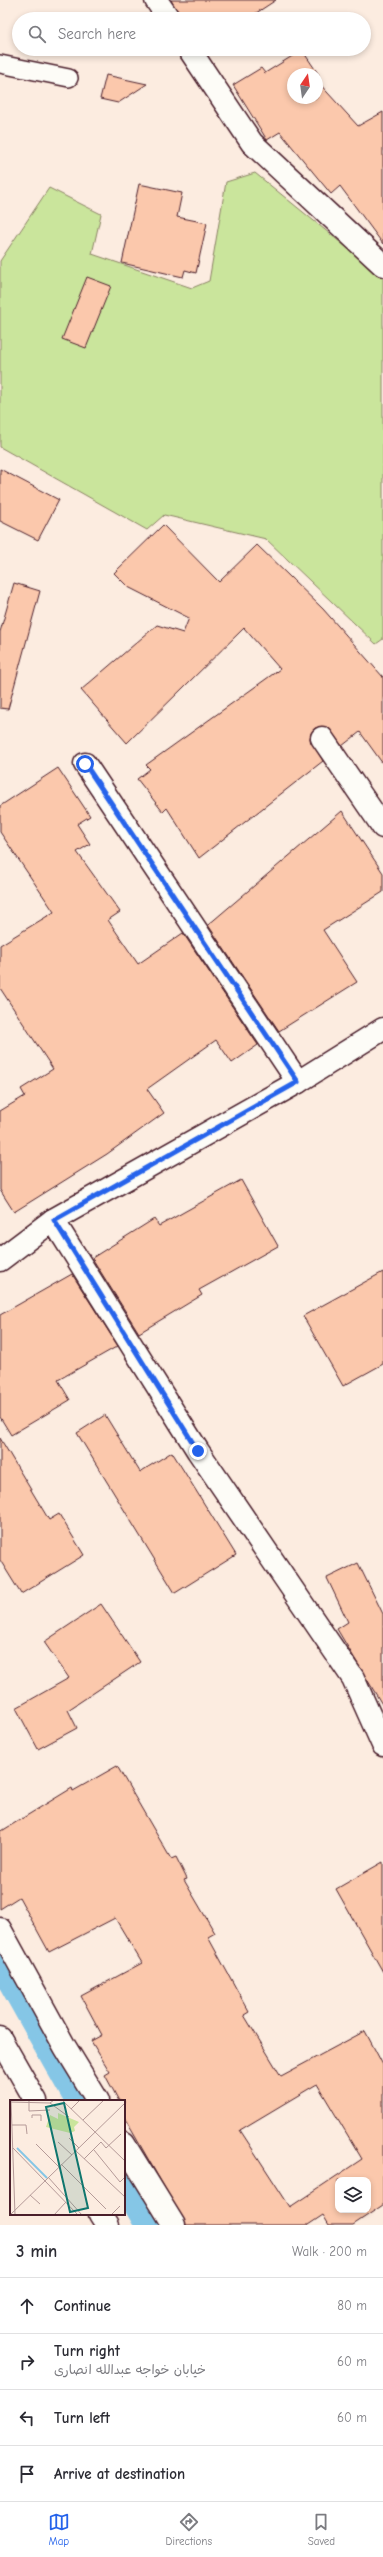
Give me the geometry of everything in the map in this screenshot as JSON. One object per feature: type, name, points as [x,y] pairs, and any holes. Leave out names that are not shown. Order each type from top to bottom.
[{"type":"street","points":[[156,0],[164,12]]},
{"type":"street","points":[[194,56],[252,143],[383,265]]},
{"type":"street","points":[[322,738],[383,827]]},
{"type":"street","points":[[85,764],[298,1082]]},
{"type":"street","points":[[0,1260],[54,1220],[298,1082],[383,1029]]},
{"type":"street","points":[[54,1220],[198,1451],[353,1678],[383,1745]]},
{"type":"street","points":[[0,1929],[65,2047],[97,2100]]},
{"type":"street","points":[[0,2038],[35,2100]]},
{"type":"street","points":[[125,2146],[174,2225]]},
{"type":"street","points":[[101,2215],[107,2225]]},
{"type":"lane","points":[[0,64],[69,78]]},
{"type":"green space","points":[[255,173],[383,277],[383,639],[376,644],[266,539],[164,515],[147,530],[0,447],[0,261],[49,188],[101,214],[92,254],[192,288],[209,281],[226,182]]},
{"type":"building","points":[[171,0],[276,0],[258,12],[177,12]]},
{"type":"building","points":[[292,56],[306,56],[314,68],[287,68],[287,104],[323,104],[323,88],[358,126],[383,112],[383,244],[340,186],[331,194],[280,132],[267,140],[233,85],[261,68],[265,73]]},
{"type":"building","points":[[106,75],[147,84],[118,103],[100,99]]},
{"type":"building","points":[[139,184],[182,193],[177,217],[207,223],[196,273],[185,270],[183,277],[122,263]]},
{"type":"building","points":[[87,277],[111,286],[86,348],[62,339]]},
{"type":"building","points":[[0,469],[59,500],[38,540],[0,521]]},
{"type":"building","points":[[163,525],[219,582],[257,545],[323,609],[383,677],[383,764],[360,732],[342,746],[328,727],[315,728],[311,733],[310,739],[323,761],[199,858],[167,808],[163,812],[137,779],[150,769],[146,765],[280,669],[244,628],[127,743],[81,690],[157,625],[183,633],[189,618],[128,587],[114,573]]},
{"type":"building","points":[[14,583],[40,591],[8,709],[0,708],[0,632]]},
{"type":"building","points":[[58,768],[90,816],[77,824],[90,844],[77,852],[120,912],[108,920],[138,964],[183,933],[258,1045],[232,1063],[216,1040],[147,1089],[164,1113],[107,1154],[14,1212],[0,1190],[0,1111],[25,1096],[21,1089],[53,1069],[0,988],[0,945],[54,912],[0,832],[0,806]]},
{"type":"building","points":[[342,811],[383,873],[383,892],[323,930],[357,982],[279,1031],[208,925]]},
{"type":"building","points":[[241,1180],[278,1246],[199,1290],[202,1295],[139,1333],[92,1258],[154,1219],[159,1226]]},
{"type":"building","points":[[383,1272],[383,1364],[343,1386],[303,1316]]},
{"type":"building","points":[[72,1274],[118,1346],[58,1380],[70,1400],[11,1435],[0,1417],[0,1315]]},
{"type":"building","points":[[105,1415],[140,1472],[172,1452],[236,1555],[175,1593],[77,1433]]},
{"type":"building","points":[[0,1438],[49,1520],[59,1514],[84,1555],[21,1594],[0,1560]]},
{"type":"building","points":[[358,1563],[383,1614],[383,1706],[337,1629],[348,1622],[327,1578]]},
{"type":"building","points":[[101,1604],[140,1662],[68,1710],[77,1728],[38,1749],[16,1708],[69,1678],[44,1642]]},
{"type":"building","points":[[117,1766],[171,1859],[176,1857],[187,1879],[184,1880],[215,1933],[208,1937],[249,2012],[244,2015],[281,2076],[365,2031],[383,2065],[383,2205],[371,2213],[353,2225],[329,2225],[323,2215],[308,2225],[186,2225],[125,2119],[125,2100],[118,2100],[105,2075],[110,2072],[91,2041],[102,2035],[81,1996],[142,1963],[115,1918],[49,1952],[19,1897],[0,1909],[0,1832],[72,1788],[73,1791]],"holes":[[[317,2084],[362,2159],[290,2207],[240,2130]]]},
{"type":"building","points":[[383,1862],[383,1972],[336,1889]]},
{"type":"waterway","points":[[0,1955],[81,2100]]},
{"type":"waterway","points":[[125,2178],[152,2225]]},
{"type":"route","points":[[85,764],[298,1082],[54,1220],[198,1451]]}]
